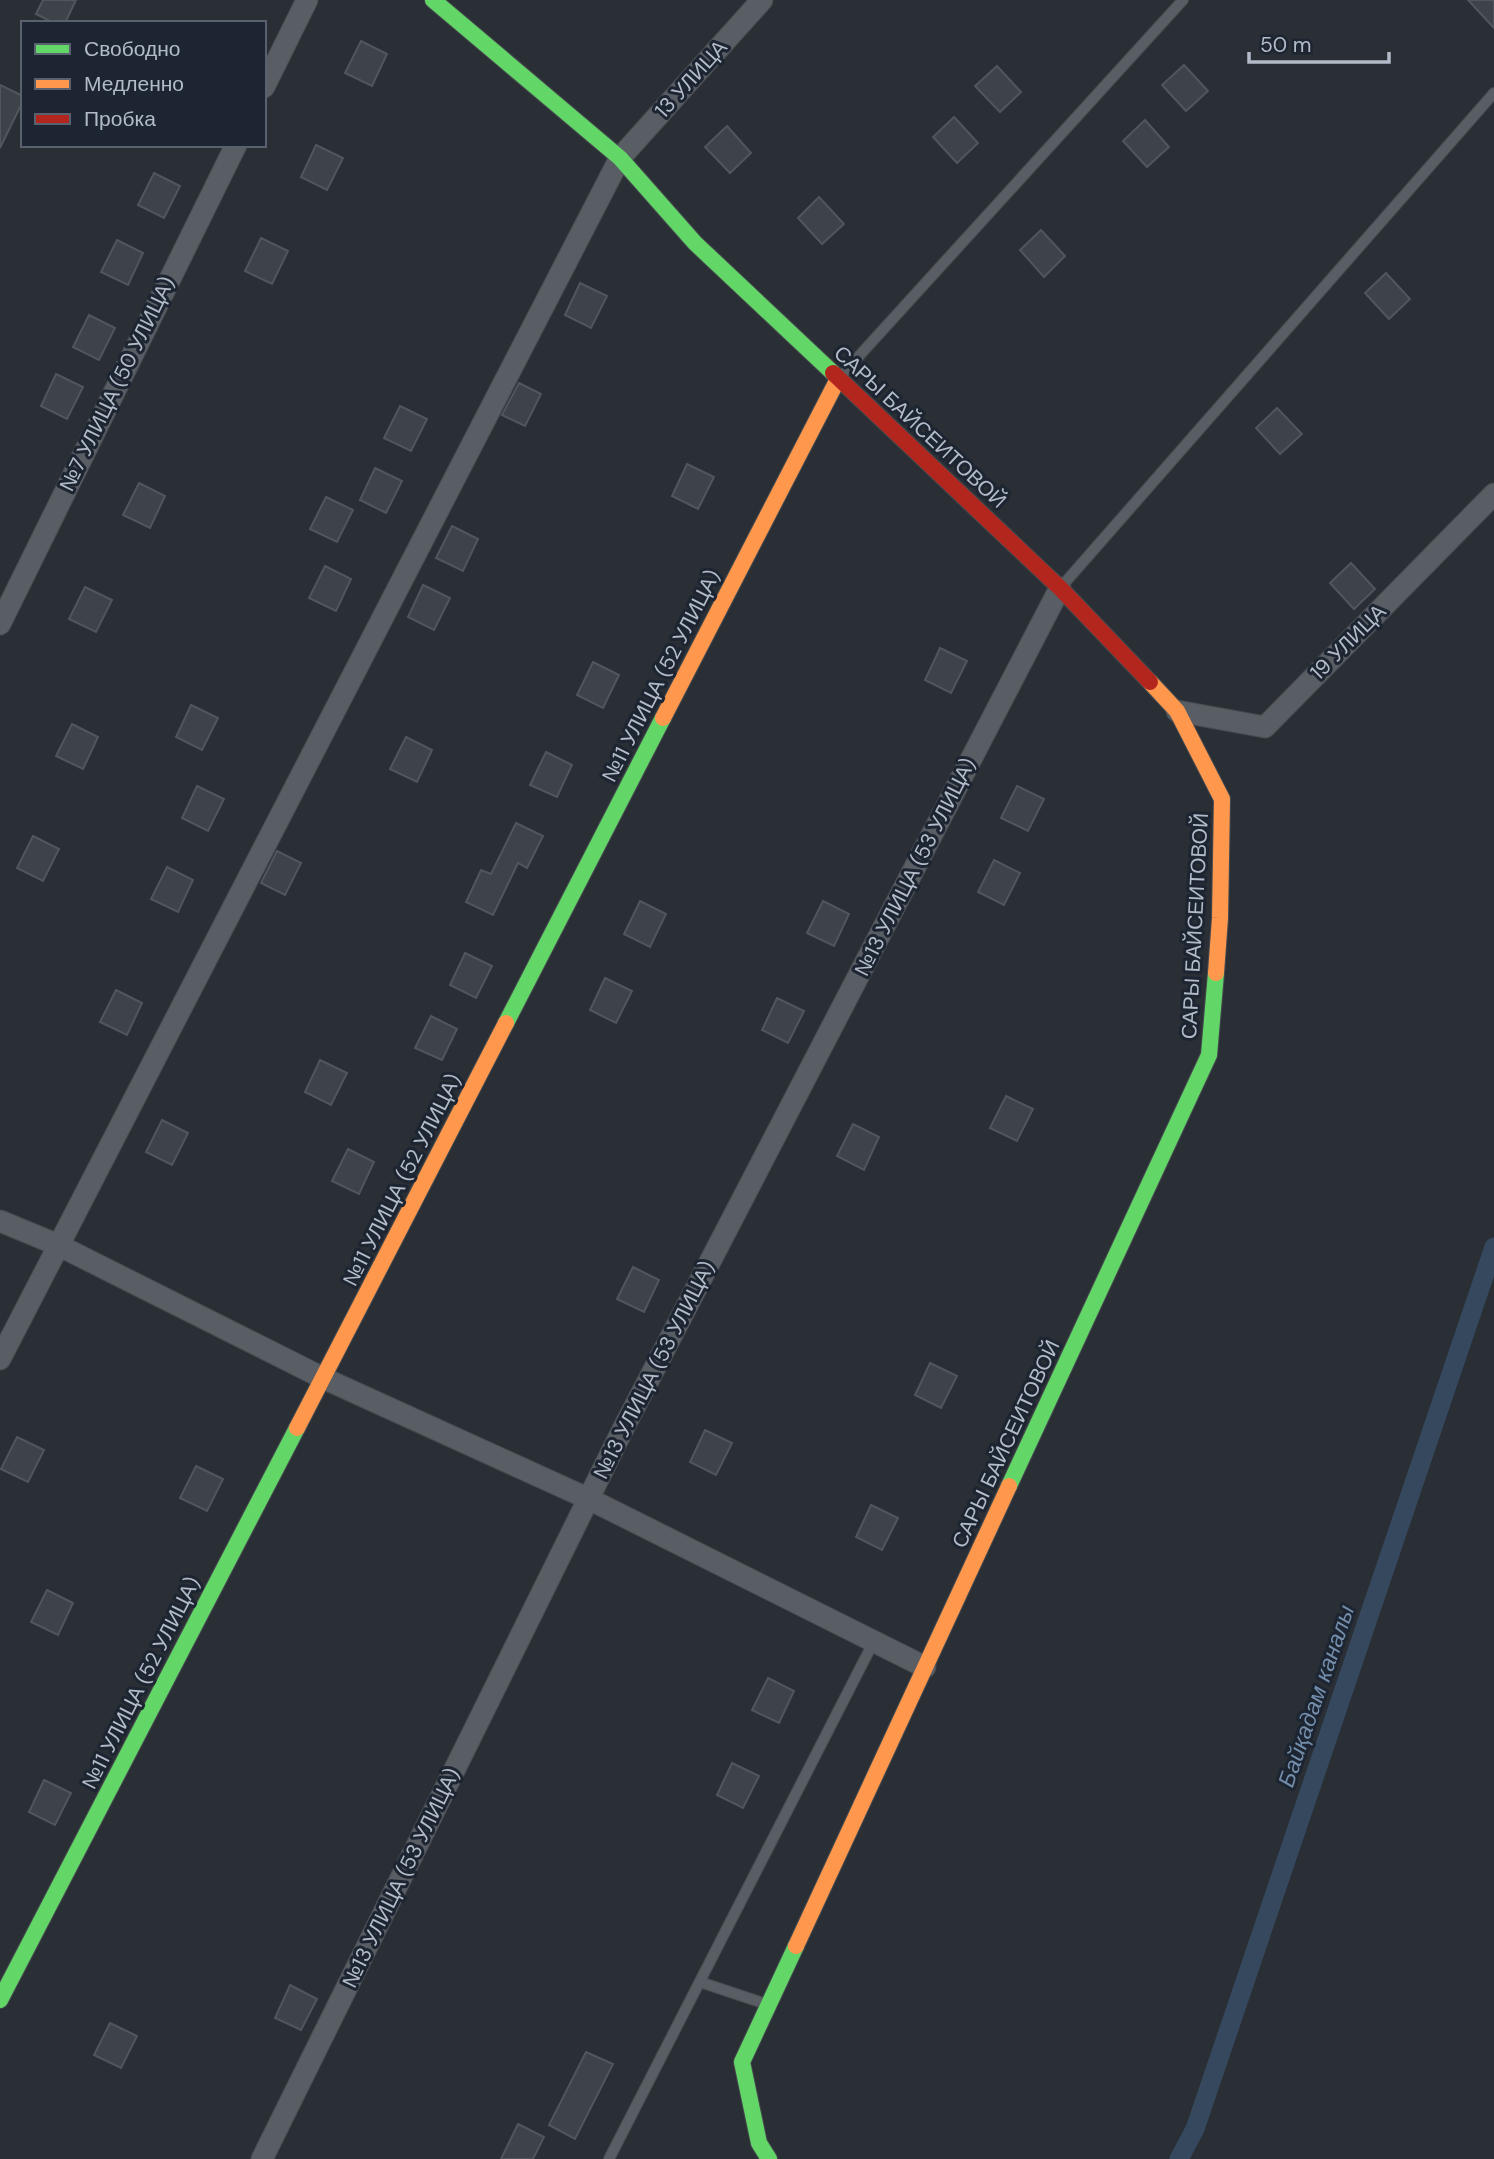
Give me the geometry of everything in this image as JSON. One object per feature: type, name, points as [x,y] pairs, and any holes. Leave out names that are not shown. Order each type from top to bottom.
[{"type":"street","points":[[266,83],[307,0]]},
{"type":"street","name":"САРЫ БАЙСЕИТОВОЙ","points":[[433,0],[620,158],[695,243],[1060,589],[1177,711],[1222,799],[1220,918],[1209,1055],[742,2062],[759,2143],[769,2159]]},
{"type":"street","name":"13 УЛИЦА","points":[[0,1359],[620,158],[762,0]]},
{"type":"street","name":"№7 УЛИЦА (50 УЛИЦА)","points":[[0,624],[235,147]]},
{"type":"street","name":"№11 УЛИЦА (52 УЛИЦА)","points":[[0,2000],[838,379]]},
{"type":"street","name":"19 УЛИЦА","points":[[1177,711],[1265,727],[1494,494]]},
{"type":"street","name":"№13 УЛИЦА (53 УЛИЦА)","points":[[262,2159],[589,1499],[1060,589]]},
{"type":"street","points":[[0,1221],[58,1245],[323,1378],[589,1499],[925,1667]]},
{"type":"lane","points":[[838,379],[1183,0]]},
{"type":"lane","points":[[1060,589],[1494,93]]},
{"type":"lane","points":[[609,2159],[873,1643]]},
{"type":"lane","points":[[699,1982],[769,2005]]},
{"type":"building","points":[[43,0],[76,0],[66,21],[50,21],[36,14]]},
{"type":"building","points":[[1468,0],[1494,0],[1494,28]]},
{"type":"building","points":[[361,41],[387,54],[372,86],[345,73]]},
{"type":"building","points":[[1184,65],[1208,91],[1186,111],[1162,85]]},
{"type":"building","points":[[997,66],[1021,92],[1000,112],[975,86]]},
{"type":"building","points":[[0,85],[21,95],[21,105],[0,148]]},
{"type":"building","points":[[954,117],[978,143],[957,163],[933,137]]},
{"type":"building","points":[[1145,120],[1169,147],[1147,167],[1123,141]]},
{"type":"building","points":[[727,126],[751,153],[730,173],[705,147]]},
{"type":"building","points":[[316,145],[343,158],[327,190],[301,177]]},
{"type":"building","points":[[154,173],[180,186],[164,218],[138,205]]},
{"type":"building","points":[[819,197],[844,224],[822,244],[798,218]]},
{"type":"building","points":[[1041,230],[1065,256],[1044,277],[1020,250]]},
{"type":"building","points":[[261,238],[288,251],[272,284],[245,271]]},
{"type":"building","points":[[117,240],[143,253],[128,285],[101,272]]},
{"type":"building","points":[[1386,273],[1410,299],[1389,319],[1365,293]]},
{"type":"building","points":[[580,283],[607,296],[591,328],[565,315]]},
{"type":"building","points":[[89,315],[115,328],[99,360],[73,347]]},
{"type":"building","points":[[56,374],[83,387],[67,419],[41,406]]},
{"type":"building","points":[[519,383],[541,394],[525,426],[502,415]]},
{"type":"building","points":[[400,406],[427,419],[411,451],[384,438]]},
{"type":"building","points":[[1277,408],[1302,434],[1280,454],[1256,428]]},
{"type":"building","points":[[687,464],[714,477],[698,509],[672,496]]},
{"type":"building","points":[[375,468],[402,481],[386,513],[360,500]]},
{"type":"building","points":[[139,483],[165,496],[150,528],[123,515]]},
{"type":"building","points":[[326,497],[353,510],[337,542],[310,529]]},
{"type":"building","points":[[452,526],[478,539],[463,571],[436,558]]},
{"type":"building","points":[[1351,563],[1375,589],[1354,609],[1330,583]]},
{"type":"building","points":[[325,566],[351,579],[336,611],[309,598]]},
{"type":"building","points":[[423,585],[450,598],[434,630],[408,617]]},
{"type":"building","points":[[85,587],[112,600],[96,632],[69,619]]},
{"type":"building","points":[[940,648],[967,661],[951,693],[925,680]]},
{"type":"building","points":[[593,662],[619,675],[603,708],[577,695]]},
{"type":"building","points":[[191,705],[218,718],[202,750],[176,737]]},
{"type":"building","points":[[72,724],[98,737],[83,769],[56,756]]},
{"type":"building","points":[[406,737],[432,750],[417,782],[390,769]]},
{"type":"building","points":[[546,752],[572,765],[557,797],[530,785]]},
{"type":"building","points":[[197,786],[224,799],[208,831],[182,818]]},
{"type":"building","points":[[1017,786],[1044,799],[1028,831],[1001,818]]},
{"type":"building","points":[[516,823],[543,836],[527,868],[518,863],[493,915],[466,902],[481,870],[491,874]]},
{"type":"building","points":[[33,836],[59,849],[43,881],[17,868]]},
{"type":"building","points":[[277,851],[301,863],[285,895],[261,883]]},
{"type":"building","points":[[994,860],[1020,873],[1004,905],[978,892]]},
{"type":"building","points":[[167,867],[193,880],[178,912],[151,899]]},
{"type":"building","points":[[640,901],[666,914],[650,947],[624,934]]},
{"type":"building","points":[[823,901],[849,914],[834,946],[807,933]]},
{"type":"building","points":[[465,953],[492,966],[476,998],[450,985]]},
{"type":"building","points":[[605,978],[632,991],[616,1023],[590,1010]]},
{"type":"building","points":[[116,990],[142,1003],[127,1035],[100,1022]]},
{"type":"building","points":[[777,998],[804,1011],[788,1043],[762,1030]]},
{"type":"building","points":[[431,1016],[457,1029],[442,1060],[415,1048]]},
{"type":"building","points":[[320,1060],[347,1073],[331,1105],[305,1092]]},
{"type":"building","points":[[1006,1096],[1033,1109],[1017,1141],[990,1128]]},
{"type":"building","points":[[162,1120],[188,1133],[172,1165],[146,1152]]},
{"type":"building","points":[[853,1124],[879,1137],[864,1170],[837,1156]]},
{"type":"building","points":[[348,1149],[374,1162],[359,1194],[332,1181]]},
{"type":"building","points":[[633,1267],[659,1280],[644,1312],[617,1299]]},
{"type":"building","points":[[930,1363],[957,1376],[941,1408],[915,1395]]},
{"type":"building","points":[[705,1430],[732,1443],[716,1475],[690,1462]]},
{"type":"building","points":[[17,1437],[44,1450],[28,1482],[1,1469]]},
{"type":"building","points":[[196,1466],[223,1479],[207,1511],[180,1498]]},
{"type":"building","points":[[871,1505],[898,1518],[882,1550],[856,1537]]},
{"type":"building","points":[[47,1590],[73,1603],[58,1635],[31,1622]]},
{"type":"building","points":[[768,1678],[794,1691],[779,1723],[752,1710]]},
{"type":"building","points":[[732,1763],[759,1776],[743,1808],[717,1795]]},
{"type":"building","points":[[44,1780],[71,1793],[55,1825],[29,1812]]},
{"type":"building","points":[[290,1985],[317,1999],[301,2030],[275,2018]]},
{"type":"building","points":[[110,2023],[137,2036],[121,2068],[94,2055]]},
{"type":"building","points":[[586,2052],[613,2064],[575,2139],[549,2125]]},
{"type":"building","points":[[518,2124],[544,2137],[533,2159],[501,2159]]},
{"type":"waterway","name":"Байқадам каналы","points":[[1179,2159],[1195,2129],[1494,1247]]},
{"type":"traffic: fast","points":[[433,0],[620,158],[695,243],[833,373]]},
{"type":"traffic: fast","points":[[506,1023],[663,718]]},
{"type":"traffic: fast","points":[[1009,1486],[1209,1055],[1216,973]]},
{"type":"traffic: fast","points":[[0,2000],[297,1428]]},
{"type":"traffic: fast","points":[[769,2159],[759,2143],[742,2062],[796,1946]]},
{"type":"traffic: slow","points":[[663,718],[838,379]]},
{"type":"traffic: slow","points":[[1150,682],[1177,711],[1222,799],[1220,918],[1216,973]]},
{"type":"traffic: slow","points":[[297,1428],[506,1023]]},
{"type":"traffic: slow","points":[[796,1946],[1009,1486]]},
{"type":"traffic: jam","points":[[833,373],[1060,588],[1150,682]]}]
